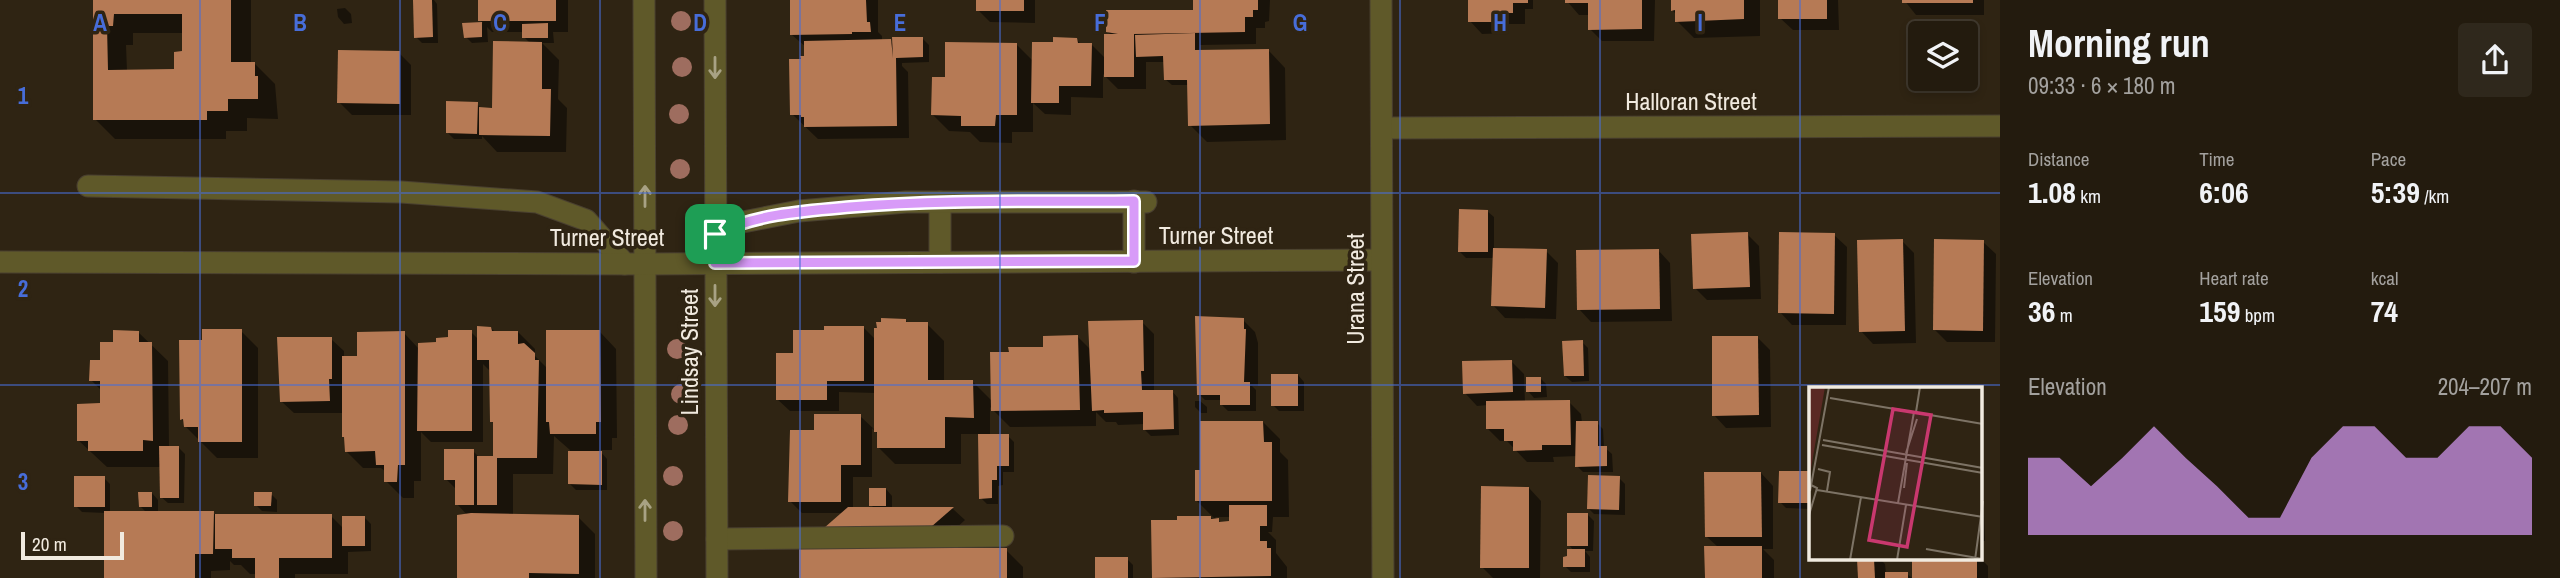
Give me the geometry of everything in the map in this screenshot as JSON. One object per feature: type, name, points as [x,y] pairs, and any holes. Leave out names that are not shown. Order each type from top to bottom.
[{"type":"street","name":"Lindsay Street","points":[[644,0],[635,264],[646,578]]},
{"type":"street","name":"Lindsay Street","points":[[715,0],[717,578]]},
{"type":"street","name":"Urana Street","points":[[1381,0],[1383,578]]},
{"type":"street","name":"Halloran Street","points":[[1382,128],[2000,125]]},
{"type":"street","points":[[89,186],[401,192],[537,202],[586,220],[635,264]]},
{"type":"street","points":[[715,234],[738,223],[799,211],[906,202],[1140,202],[1134,261]]},
{"type":"street","points":[[940,202],[940,262]]},
{"type":"street","name":"Turner Street","points":[[0,262],[635,264],[1381,260]]},
{"type":"street","points":[[717,539],[1003,536]]},
{"type":"building","points":[[93,0],[231,0],[231,62],[255,62],[258,99],[228,99],[228,111],[207,111],[207,120],[93,120]],"holes":[[[114,14],[182,14],[182,51],[174,52],[174,69],[108,70],[107,26],[113,26]]]},
{"type":"building","points":[[413,0],[432,0],[433,37],[414,38]]},
{"type":"building","points":[[478,0],[556,0],[556,21],[478,21]]},
{"type":"building","points":[[790,0],[866,0],[867,22],[870,22],[871,32],[790,35]]},
{"type":"building","points":[[976,0],[1024,0],[1024,11],[976,11]]},
{"type":"building","points":[[1193,0],[1258,0],[1258,10],[1253,10],[1253,17],[1245,17],[1245,32],[1134,34],[1134,77],[1104,77],[1104,34],[1118,34],[1106,32],[1106,10],[1193,10]]},
{"type":"building","points":[[1468,0],[1528,0],[1528,3],[1513,3],[1513,13],[1497,13],[1497,22],[1468,22]]},
{"type":"building","points":[[1565,0],[1642,0],[1642,29],[1588,30],[1588,3],[1565,3]]},
{"type":"building","points":[[1671,0],[1744,0],[1744,19],[1675,22],[1675,10],[1671,11]]},
{"type":"building","points":[[1778,0],[1827,0],[1827,19],[1778,19]]},
{"type":"building","points":[[1902,0],[1973,0],[1973,3],[1902,3]]},
{"type":"building","points":[[482,22],[482,37],[464,38],[462,23]]},
{"type":"building","points":[[548,23],[548,38],[522,38],[522,24]]},
{"type":"building","points":[[1195,33],[1195,50],[1269,49],[1270,124],[1188,126],[1187,80],[1164,80],[1163,56],[1136,57],[1135,35]]},
{"type":"building","points":[[892,37],[923,37],[923,57],[896,58],[897,126],[804,127],[804,117],[790,115],[789,59],[801,59],[800,56],[804,56],[804,41],[891,39],[893,58]]},
{"type":"building","points":[[1053,37],[1077,38],[1078,43],[1092,43],[1091,86],[1059,86],[1059,103],[1031,103],[1032,42],[1053,42]]},
{"type":"building","points":[[493,41],[542,42],[542,89],[551,89],[550,136],[479,135],[479,107],[492,108]]},
{"type":"building","points":[[945,42],[1017,43],[1017,115],[996,115],[995,126],[961,126],[961,116],[931,115],[932,77],[945,77]]},
{"type":"building","points":[[338,50],[400,51],[400,104],[337,103]]},
{"type":"building","points":[[446,101],[478,102],[477,134],[446,133]]},
{"type":"building","points":[[1459,209],[1488,210],[1488,252],[1458,252]]},
{"type":"building","points":[[1748,232],[1750,287],[1693,289],[1691,234]]},
{"type":"building","points":[[1779,232],[1835,233],[1834,314],[1778,313]]},
{"type":"building","points":[[1903,239],[1905,331],[1859,332],[1857,240]]},
{"type":"building","points":[[1934,239],[1984,240],[1983,331],[1933,330]]},
{"type":"building","points":[[1493,248],[1547,249],[1545,308],[1491,306]]},
{"type":"building","points":[[1659,249],[1660,309],[1577,310],[1576,250]]},
{"type":"building","points":[[1195,316],[1244,318],[1244,382],[1250,382],[1250,405],[1220,405],[1220,395],[1197,395]]},
{"type":"building","points":[[881,318],[928,322],[928,380],[973,380],[974,418],[945,417],[945,448],[877,448],[877,432],[874,432],[874,328],[877,328],[876,322],[881,322]]},
{"type":"building","points":[[1143,320],[1142,390],[1173,390],[1174,429],[1143,430],[1143,412],[1092,411],[1088,321]]},
{"type":"building","points":[[477,326],[491,327],[492,331],[518,331],[518,344],[524,343],[535,353],[535,360],[539,360],[537,458],[497,458],[497,505],[477,505],[477,456],[493,456],[493,422],[490,422],[489,360],[477,360]]},
{"type":"building","points":[[824,326],[864,326],[864,381],[827,381],[827,400],[776,400],[776,353],[793,353],[793,330],[824,330]]},
{"type":"building","points":[[202,329],[242,329],[242,442],[198,442],[198,427],[184,427],[183,419],[180,420],[179,340],[202,340]]},
{"type":"building","points":[[113,330],[139,331],[139,342],[152,342],[153,441],[143,440],[143,451],[88,451],[88,441],[77,441],[77,404],[100,403],[100,381],[89,381],[90,360],[100,360],[100,342],[113,342]]},
{"type":"building","points":[[448,330],[472,330],[472,431],[417,431],[418,343],[436,342],[436,338],[448,337]]},
{"type":"building","points":[[546,330],[600,330],[601,422],[596,422],[596,434],[550,434],[549,422],[546,422]]},
{"type":"building","points":[[405,331],[405,465],[398,465],[397,482],[384,482],[384,465],[376,465],[375,451],[345,452],[342,437],[342,356],[357,356],[357,332]]},
{"type":"building","points":[[1078,335],[1080,410],[991,411],[990,352],[1009,352],[1008,347],[1043,347],[1043,336]]},
{"type":"building","points":[[1712,336],[1758,336],[1759,415],[1712,416]]},
{"type":"building","points":[[277,337],[332,337],[330,401],[280,402]]},
{"type":"building","points":[[1583,340],[1584,376],[1564,376],[1562,341]]},
{"type":"building","points":[[1512,360],[1513,392],[1463,394],[1462,361]]},
{"type":"building","points":[[1271,374],[1298,374],[1298,406],[1271,406]]},
{"type":"building","points":[[1526,377],[1541,377],[1541,392],[1526,392]]},
{"type":"building","points":[[1570,400],[1571,445],[1542,445],[1542,450],[1513,451],[1513,441],[1504,441],[1504,429],[1486,429],[1486,401]]},
{"type":"building","points":[[814,414],[861,414],[861,465],[841,465],[841,502],[788,502],[790,430],[814,430]]},
{"type":"building","points":[[1200,421],[1263,421],[1264,442],[1272,442],[1272,501],[1195,501],[1195,470],[1200,470]]},
{"type":"building","points":[[1576,421],[1598,421],[1598,446],[1607,446],[1607,466],[1575,467]]},
{"type":"building","points":[[978,434],[1009,434],[1009,466],[997,466],[997,480],[992,480],[992,498],[979,499]]},
{"type":"building","points":[[159,446],[179,446],[179,498],[160,498]]},
{"type":"building","points":[[444,449],[474,449],[474,505],[455,505],[455,480],[444,480]]},
{"type":"building","points":[[568,451],[602,451],[602,485],[568,484]]},
{"type":"building","points":[[1779,471],[1809,471],[1809,503],[1778,503]]},
{"type":"building","points":[[1704,472],[1761,472],[1762,537],[1705,537]]},
{"type":"building","points":[[1588,475],[1620,476],[1619,510],[1587,509]]},
{"type":"building","points":[[74,476],[105,476],[105,507],[74,507]]},
{"type":"building","points":[[1481,486],[1529,487],[1529,568],[1480,568]]},
{"type":"building","points":[[869,488],[886,488],[886,506],[869,506]]},
{"type":"building","points":[[138,492],[152,492],[152,507],[139,507]]},
{"type":"building","points":[[254,492],[272,492],[271,506],[254,506]]},
{"type":"building","points":[[1229,505],[1267,505],[1267,526],[1260,526],[1260,541],[1267,541],[1267,548],[1271,548],[1271,576],[1152,578],[1151,520],[1177,520],[1177,516],[1211,516],[1211,519],[1219,518],[1219,522],[1229,521]]},
{"type":"building","points":[[848,507],[954,507],[931,527],[824,528]]},
{"type":"building","points":[[104,511],[214,511],[213,554],[195,554],[195,578],[104,578]]},
{"type":"building","points":[[1567,513],[1588,513],[1588,546],[1567,546]]},
{"type":"building","points":[[215,514],[332,514],[332,558],[279,558],[279,578],[255,578],[255,558],[232,558],[232,549],[215,549]]},
{"type":"building","points":[[457,515],[579,515],[579,574],[529,573],[529,578],[457,578]]},
{"type":"building","points":[[342,516],[365,516],[365,546],[342,546]]},
{"type":"building","points":[[1704,546],[1762,546],[1762,578],[1705,578]]},
{"type":"building","points":[[799,548],[1007,548],[1007,578],[799,578]]},
{"type":"building","points":[[1567,549],[1585,549],[1585,567],[1563,567],[1563,557],[1567,556]]},
{"type":"building","points":[[1095,557],[1128,557],[1128,578],[1095,578]]},
{"type":"building","points":[[1857,560],[1874,560],[1875,578],[1858,578]]},
{"type":"building","points":[[1912,560],[1977,560],[1977,578],[1912,578]]},
{"type":"building","points":[[1885,572],[1908,572],[1908,578],[1885,578]]},
{"type":"route","points":[[1134,201],[1134,261],[715,263],[715,234],[738,223],[799,211],[906,202],[1134,201]]}]
